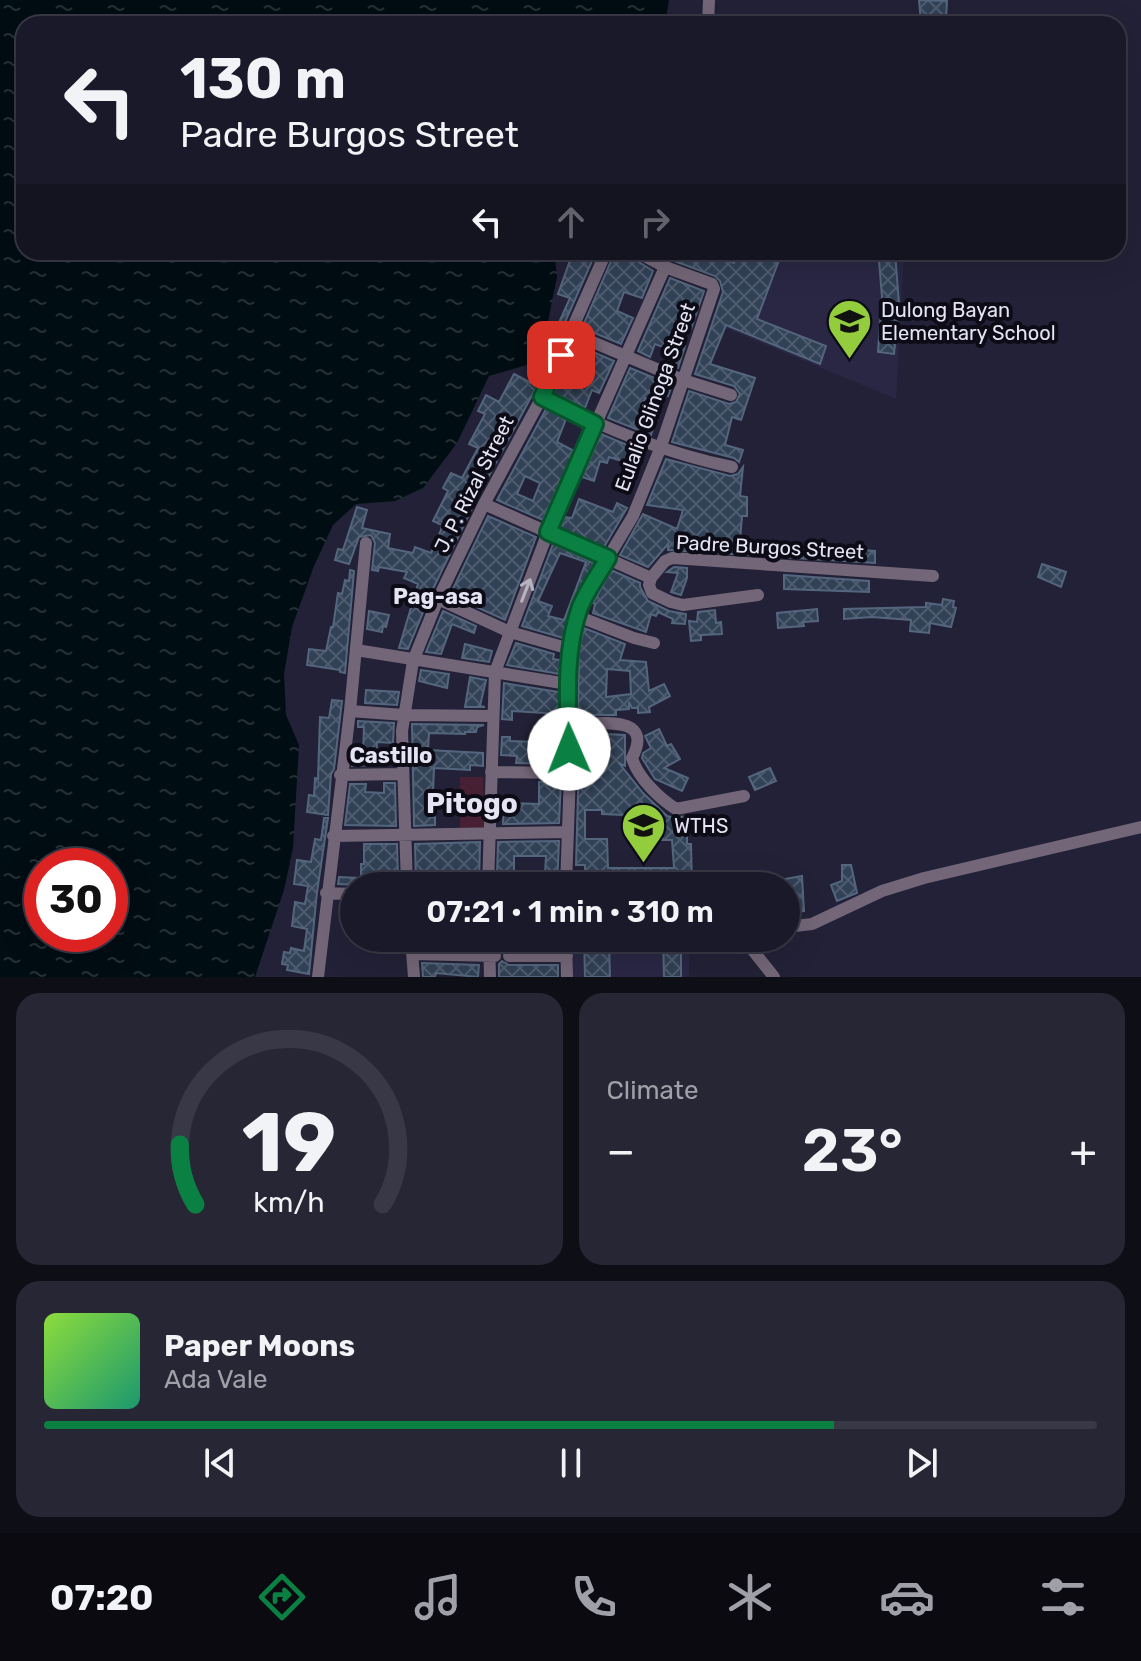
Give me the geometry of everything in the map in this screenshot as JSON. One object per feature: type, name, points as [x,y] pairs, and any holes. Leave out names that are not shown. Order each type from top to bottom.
[{"type":"street","name":"J. P. Rizal Street","points":[[406,872],[402,774],[404,715],[413,661],[438,599],[484,504],[542,397],[603,260]]},
{"type":"street","points":[[488,872],[495,672],[548,532],[665,267],[652,260]]},
{"type":"street","name":"Eulalio Glinoga Street","points":[[567,872],[570,773],[568,684],[570,649],[577,616],[633,516],[660,449],[714,291],[712,284],[665,267]]},
{"type":"street","points":[[571,333],[683,380],[731,395]]},
{"type":"street","points":[[542,397],[595,424],[660,449],[732,467]]},
{"type":"street","points":[[484,504],[651,578],[649,585],[652,593],[678,604],[758,595]]},
{"type":"street","points":[[318,977],[350,711],[366,543]]},
{"type":"street","name":"Padre Burgos Street","points":[[651,578],[665,561],[672,558],[933,576]]},
{"type":"street","points":[[438,599],[510,632],[570,649]]},
{"type":"street","points":[[577,616],[654,643]]},
{"type":"street","points":[[356,650],[568,684]]},
{"type":"street","points":[[350,711],[493,716]]},
{"type":"street","points":[[568,724],[619,724],[634,730],[639,738],[632,758],[637,770],[676,809],[744,796]]},
{"type":"street","points":[[491,772],[570,773]]},
{"type":"street","points":[[340,775],[402,774]]},
{"type":"street","points":[[800,925],[812,924],[882,891],[924,878],[1141,827]]},
{"type":"street","points":[[333,836],[568,832]]},
{"type":"street","points":[[326,893],[340,894]]},
{"type":"street","points":[[490,977],[498,956],[496,952]]},
{"type":"street","points":[[567,952],[567,977]]},
{"type":"street","points":[[754,952],[774,977]]},
{"type":"street","points":[[414,977],[412,954],[567,956]]},
{"type":"shaded area","name":"Dulong Bayan Elementary School","points":[[732,260],[904,260],[896,399],[711,322]]},
{"type":"shaded area","points":[[460,777],[483,777],[484,828],[460,828]]},
{"type":"shaded area","points":[[572,952],[689,952],[689,977],[573,977]]},
{"type":"water","points":[[0,0],[669,0],[666,16],[16,16],[16,260],[555,260],[557,277],[540,361],[489,376],[457,443],[423,488],[395,501],[356,504],[333,525],[314,566],[292,627],[284,674],[286,715],[299,745],[293,848],[284,890],[255,977],[0,977]]},
{"type":"building","points":[[919,0],[947,1],[946,16],[920,16]]},
{"type":"building","points":[[570,260],[592,260],[562,329],[557,327],[570,298],[558,294]]},
{"type":"building","points":[[612,260],[635,260],[653,271],[642,298],[624,292],[617,311],[633,318],[621,344],[582,328]]},
{"type":"building","points":[[672,260],[726,260],[734,263],[735,260],[779,260],[757,319],[826,346],[820,364],[726,325],[710,364],[755,378],[741,420],[732,417],[725,445],[743,450],[739,462],[734,458],[672,442],[689,391],[729,404],[736,402],[740,394],[734,386],[695,374],[723,292],[715,276]]},
{"type":"building","points":[[896,260],[899,304],[894,354],[878,352],[882,297],[879,261]]},
{"type":"building","points":[[670,278],[704,291],[691,329],[679,325],[673,341],[685,346],[678,368],[666,363],[671,350],[655,344],[650,357],[638,351]]},
{"type":"building","points":[[575,344],[614,361],[599,393],[592,390],[585,408],[554,393]]},
{"type":"building","points":[[630,368],[672,385],[668,396],[653,391],[650,400],[645,398],[639,413],[649,417],[647,423],[654,426],[651,435],[608,418]]},
{"type":"building","points":[[514,374],[537,386],[476,500],[430,595],[408,649],[399,648],[418,584],[404,578],[407,572],[379,567],[378,571],[372,570],[375,543],[371,535],[359,537],[349,564],[335,560],[338,549],[343,550],[357,507],[367,510],[362,528],[390,534],[388,548],[413,553],[415,547],[431,553],[442,525],[433,521],[448,491],[443,488],[451,473],[462,478],[478,448],[469,444],[485,414],[478,411],[486,395],[499,402]]},
{"type":"building","points":[[546,409],[566,419],[557,442],[574,451],[543,520],[497,500]],"holes":[[[525,476],[540,483],[533,501],[517,494]]]},
{"type":"building","points":[[601,434],[639,450],[635,465],[609,457],[607,463],[600,461],[594,481],[582,477]]},
{"type":"building","points":[[666,459],[730,476],[738,474],[743,467],[740,496],[747,497],[747,516],[742,516],[740,541],[875,551],[875,563],[668,550],[668,544],[648,567],[620,555],[643,514],[677,529],[683,510],[647,505]]},
{"type":"building","points":[[579,499],[613,512],[617,503],[627,508],[604,547],[560,528],[565,517],[572,518]]},
{"type":"building","points":[[488,516],[536,537],[505,620],[450,595]]},
{"type":"building","points":[[553,544],[594,563],[569,612],[563,638],[522,626]],"holes":[[[560,553],[586,562],[564,620],[548,616],[552,606],[538,601]]]},
{"type":"building","points":[[1042,564],[1066,572],[1061,587],[1038,577]]},
{"type":"building","points":[[674,567],[687,568],[681,595],[671,592],[678,573],[667,572]]},
{"type":"building","points":[[350,570],[354,571],[345,673],[307,665],[309,649],[326,651],[338,593],[342,594],[345,580],[349,581]]},
{"type":"building","points":[[611,570],[640,583],[648,601],[669,611],[686,614],[685,624],[672,623],[673,619],[658,612],[656,616],[651,614],[646,632],[593,613],[593,603]]},
{"type":"building","points":[[784,575],[869,581],[869,592],[784,589]]},
{"type":"building","points":[[943,599],[954,601],[953,607],[956,608],[951,627],[930,623],[929,633],[910,631],[911,620],[872,617],[844,619],[844,609],[926,607],[926,603],[942,605]]},
{"type":"building","points":[[817,609],[818,621],[803,622],[804,626],[778,628],[777,613]]},
{"type":"building","points":[[715,610],[716,623],[721,622],[722,634],[701,635],[701,640],[691,641],[689,621],[697,622],[698,612]]},
{"type":"building","points":[[369,611],[389,615],[382,632],[367,629]]},
{"type":"building","points":[[443,611],[476,626],[474,633],[452,624],[441,654],[426,652]]},
{"type":"building","points":[[584,628],[625,644],[620,660],[646,662],[649,691],[664,684],[670,696],[649,707],[650,712],[638,713],[638,708],[632,708],[629,702],[629,709],[616,710],[616,715],[578,715],[579,650]],"holes":[[[607,669],[630,671],[631,694],[606,697]]]},
{"type":"building","points":[[516,643],[554,654],[553,659],[560,660],[560,674],[507,665]]},
{"type":"building","points":[[465,644],[492,651],[489,662],[462,658]]},
{"type":"building","points":[[421,670],[449,674],[447,688],[419,681]]},
{"type":"building","points":[[470,677],[486,680],[480,706],[485,707],[465,707]]},
{"type":"building","points":[[504,683],[559,692],[560,714],[512,711],[512,720],[502,719]]},
{"type":"building","points":[[366,690],[399,692],[397,705],[365,703]]},
{"type":"building","points":[[332,700],[342,701],[328,815],[307,812],[309,795],[314,796],[315,778],[318,779],[320,717],[329,718]]},
{"type":"building","points":[[358,721],[394,723],[393,743],[377,742],[376,765],[352,766],[354,756],[363,756],[364,727],[358,727]]},
{"type":"building","points":[[412,724],[484,725],[477,727],[476,732],[465,734],[429,733],[428,750],[483,753],[483,766],[470,765],[470,770],[434,768],[432,817],[435,817],[435,825],[414,826]]},
{"type":"building","points":[[659,729],[667,746],[671,744],[680,759],[664,768],[688,778],[682,791],[655,779],[642,758],[643,753],[651,748],[645,736]]},
{"type":"building","points":[[540,730],[559,731],[561,764],[516,763],[517,756],[501,755],[502,737],[510,737],[510,741],[539,742]]},
{"type":"building","points":[[585,733],[625,735],[625,766],[619,763],[667,816],[687,816],[692,872],[585,872],[585,865],[576,865],[581,748],[584,749]],"holes":[[[585,810],[602,810],[602,814],[624,815],[623,830],[642,832],[642,840],[672,840],[674,868],[608,868],[607,839],[585,839]]]},
{"type":"building","points":[[770,768],[776,781],[755,790],[749,777]]},
{"type":"building","points":[[539,782],[561,782],[559,823],[503,824],[504,803],[539,804]]},
{"type":"building","points":[[384,783],[395,783],[396,826],[345,825],[350,784],[366,784],[365,792],[384,793]]},
{"type":"building","points":[[324,818],[328,818],[309,974],[287,970],[288,965],[282,964],[284,952],[290,953],[291,948],[304,951],[307,929],[292,926],[295,902],[305,904],[308,886],[294,884],[297,860],[311,862],[315,839],[321,840]]},
{"type":"building","points":[[559,841],[558,872],[545,872],[546,856],[514,856],[514,872],[497,872],[498,842]]},
{"type":"building","points":[[480,842],[479,872],[416,872],[415,844]]},
{"type":"building","points":[[364,844],[397,844],[398,872],[361,872],[361,864],[364,864]]},
{"type":"building","points":[[842,865],[851,865],[857,893],[837,901],[831,885],[842,881]]},
{"type":"building","points":[[800,876],[804,911],[800,911]]},
{"type":"building","points":[[584,952],[609,952],[610,977],[585,977]]},
{"type":"building","points":[[663,952],[681,952],[681,977],[664,977]]},
{"type":"building","points":[[502,961],[509,965],[558,965],[558,977],[499,977]]},
{"type":"building","points":[[422,963],[479,965],[478,977],[436,973],[435,977],[423,977]]},
{"type":"place","name":"Dulong Bayan Elementary School","points":[[850,360]]},
{"type":"place","name":"WTHS","points":[[643,865]]},
{"type":"district","name":"Pag-asa","points":[[438,596]]},
{"type":"district","name":"Castillo","points":[[391,755]]},
{"type":"district","name":"Pitogo","points":[[472,803]]},
{"type":"route","points":[[561,355],[542,397],[595,424],[548,532],[608,558],[581,604],[570,649],[569,749]]}]
